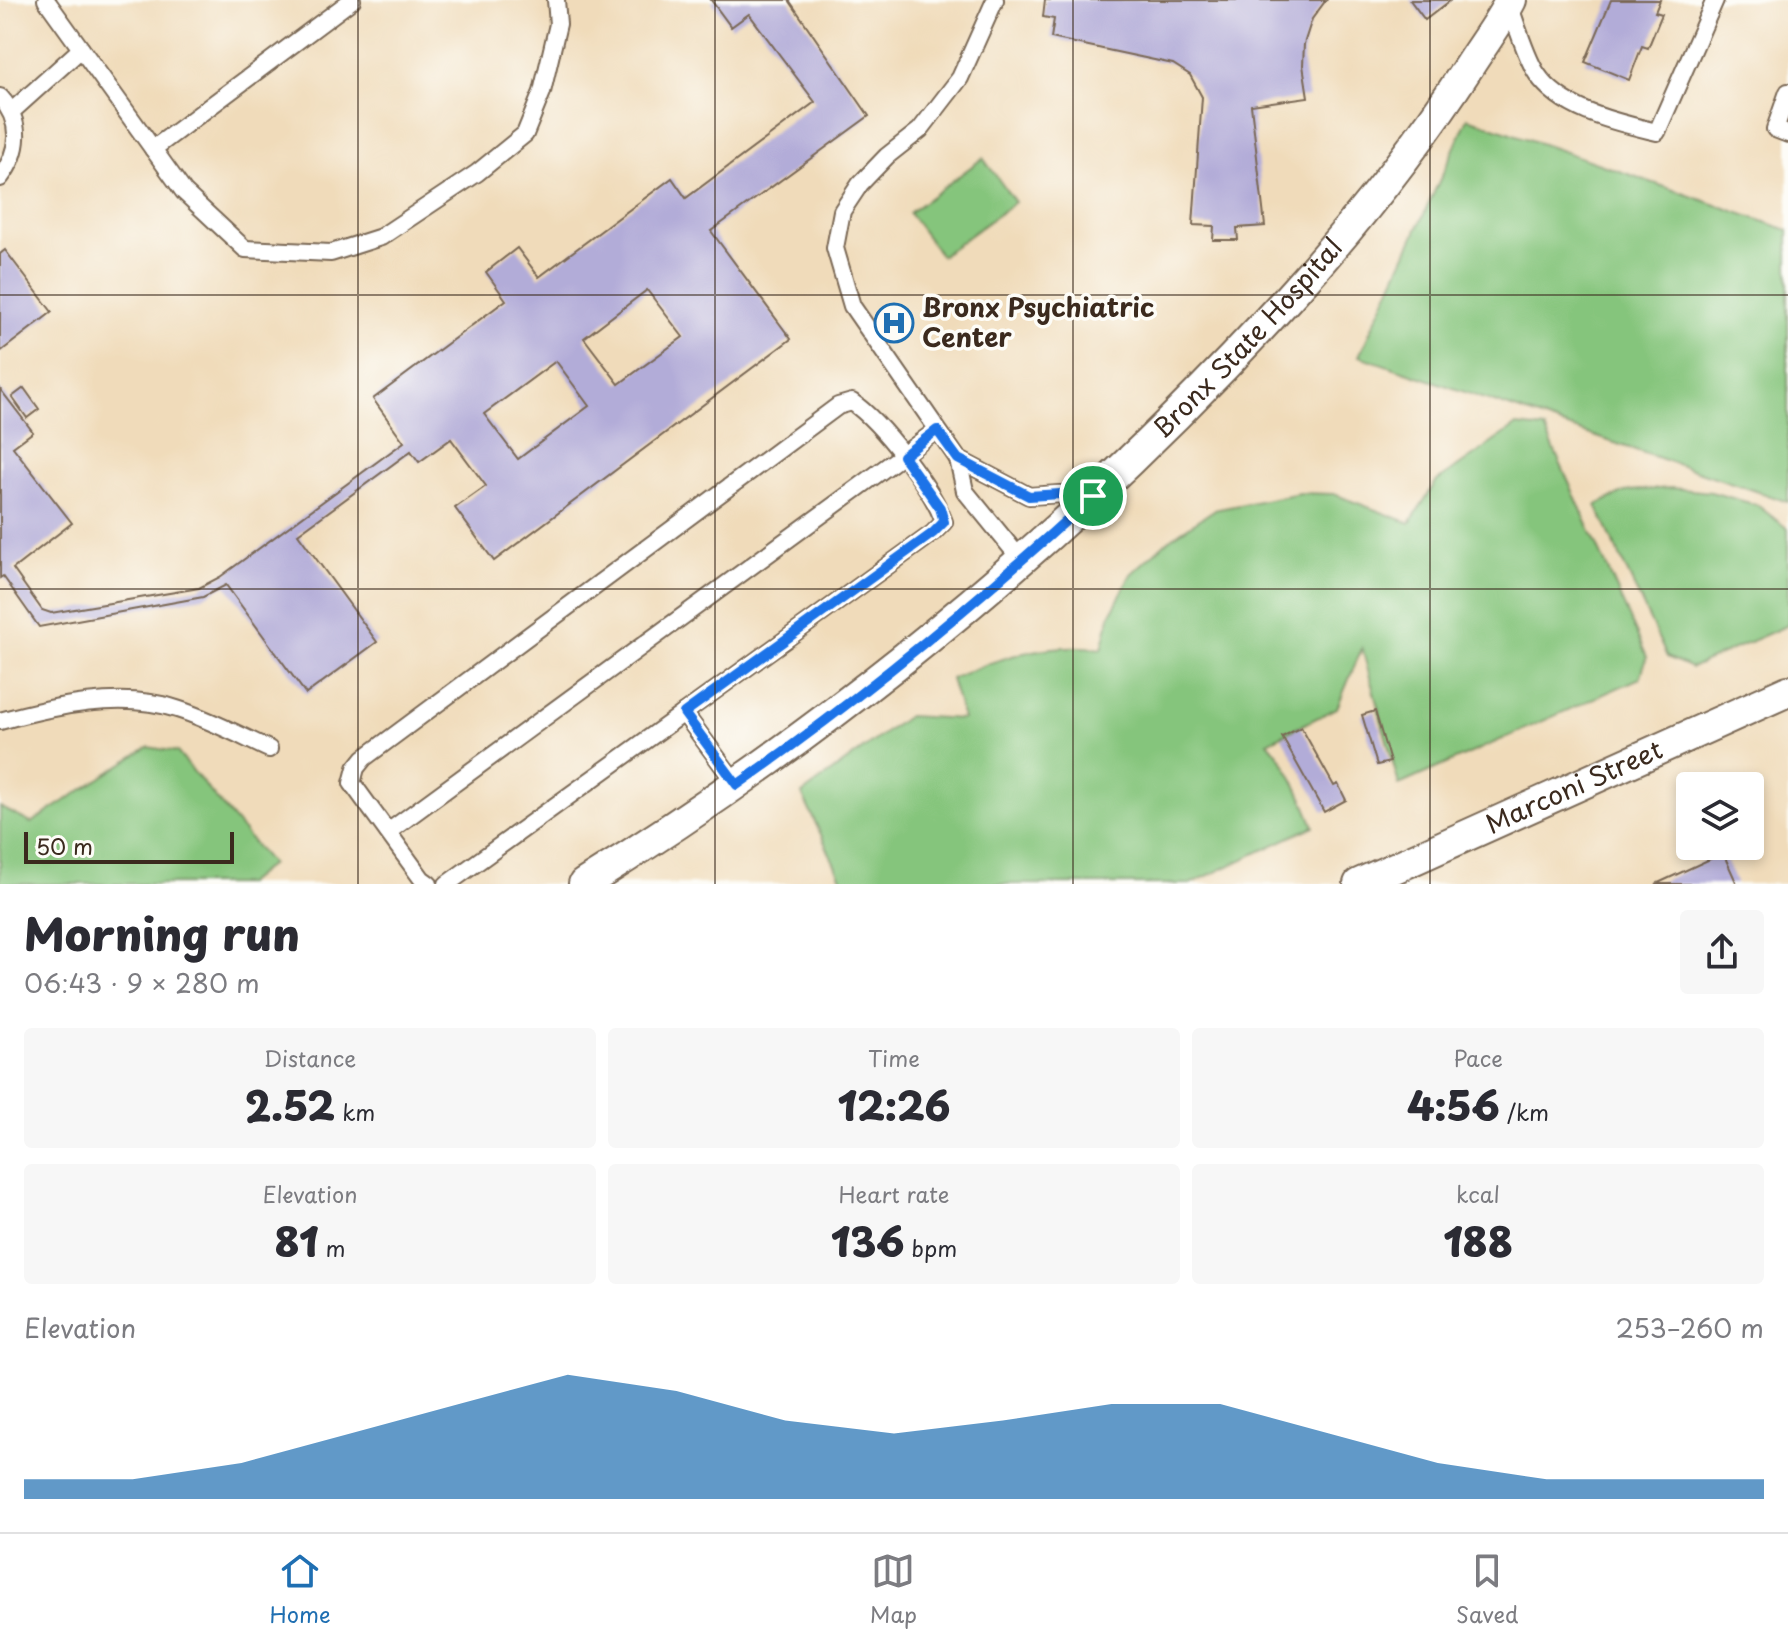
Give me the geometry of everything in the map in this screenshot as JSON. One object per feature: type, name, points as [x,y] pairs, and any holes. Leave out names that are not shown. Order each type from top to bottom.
[{"type":"street","name":"Bronx State Hospital","points":[[584,884],[737,785],[905,660],[1093,496],[1231,361],[1328,253],[1383,187],[1442,108],[1510,2]]},
{"type":"street","name":"Marconi Street","points":[[1359,884],[1788,691]]},
{"type":"lane","points":[[46,0],[184,192],[245,249],[331,253],[381,237],[477,173],[525,134],[542,92],[558,24],[556,0]]},
{"type":"lane","points":[[153,149],[352,0]]},
{"type":"lane","points":[[995,0],[960,78],[920,130],[887,156],[860,184],[842,211],[835,248],[852,306],[958,459],[965,491],[1022,561]]},
{"type":"lane","points":[[1510,2],[1536,73],[1561,98],[1610,121],[1657,132],[1715,0]]},
{"type":"lane","points":[[11,112],[81,49]]},
{"type":"lane","points":[[1788,92],[1775,129],[1788,134]]},
{"type":"lane","points":[[0,97],[11,112],[17,128],[17,147],[11,163],[0,178]]},
{"type":"lane","points":[[429,884],[422,879],[352,783],[356,768],[364,758],[838,406],[852,402],[864,410],[903,456],[940,508],[944,522],[933,533],[447,884]]},
{"type":"lane","points":[[388,832],[937,430]]},
{"type":"lane","points":[[958,459],[1029,496],[1093,496]]},
{"type":"lane","points":[[0,721],[53,706],[137,701],[176,708],[269,749]]},
{"type":"lane","points":[[684,713],[737,785]]},
{"type":"green space","points":[[1468,118],[1788,230],[1788,502],[1359,356]]},
{"type":"green space","points":[[983,158],[1015,202],[941,256],[909,213]]},
{"type":"green space","points":[[1516,426],[1545,429],[1647,657],[1640,678],[1399,785],[1362,648],[1337,708],[1268,742],[1289,771],[1314,826],[1190,884],[844,884],[802,794],[908,716],[963,719],[951,679],[987,664],[1044,649],[1102,649],[1110,616],[1131,574],[1168,540],[1214,510],[1299,493],[1334,494],[1410,523],[1436,482]]},
{"type":"green space","points":[[1671,488],[1711,492],[1757,505],[1788,529],[1788,625],[1691,668],[1667,657],[1596,505],[1628,491]]},
{"type":"green space","points":[[148,747],[177,752],[271,864],[246,884],[0,884],[0,807],[31,823]]},
{"type":"building","points":[[711,0],[789,0],[869,116],[711,231],[791,339],[494,561],[455,508],[486,486],[451,439],[419,462],[411,451],[298,534],[377,642],[306,694],[226,585],[203,597],[39,627],[3,576],[0,578],[0,389],[33,432],[13,447],[72,523],[13,569],[42,610],[51,613],[199,588],[220,577],[404,442],[373,399],[506,300],[486,272],[517,248],[539,277],[672,178],[686,198],[815,102],[749,14],[731,27]],"holes":[[[647,290],[683,337],[619,384],[584,338]],[[556,361],[589,406],[518,459],[484,414]]]},
{"type":"building","points":[[1045,0],[1326,0],[1312,19],[1304,44],[1303,65],[1308,97],[1251,105],[1265,226],[1237,228],[1238,240],[1213,240],[1214,226],[1193,225],[1202,97],[1190,75],[1173,64],[1051,38],[1054,19],[1043,17]]},
{"type":"building","points":[[1410,0],[1451,0],[1425,20]]},
{"type":"building","points":[[1611,0],[1660,0],[1655,12],[1662,14],[1648,48],[1642,46],[1629,80],[1585,62]]},
{"type":"building","points":[[5,250],[52,312],[0,352],[0,254]]},
{"type":"building","points":[[24,388],[39,409],[27,418],[12,397]]},
{"type":"building","points":[[1375,711],[1390,762],[1377,765],[1362,715]]},
{"type":"building","points":[[1301,727],[1334,786],[1338,784],[1346,800],[1324,812],[1282,737]]},
{"type":"building","points":[[1708,860],[1726,860],[1737,884],[1656,884]]},
{"type":"place","name":"Bronx Psychiatric Center","points":[[894,323]]},
{"type":"route","points":[[937,430],[958,459],[1029,496],[1093,496],[1005,577],[905,660],[737,785],[684,713],[944,522],[940,508],[903,456],[937,430]]}]
